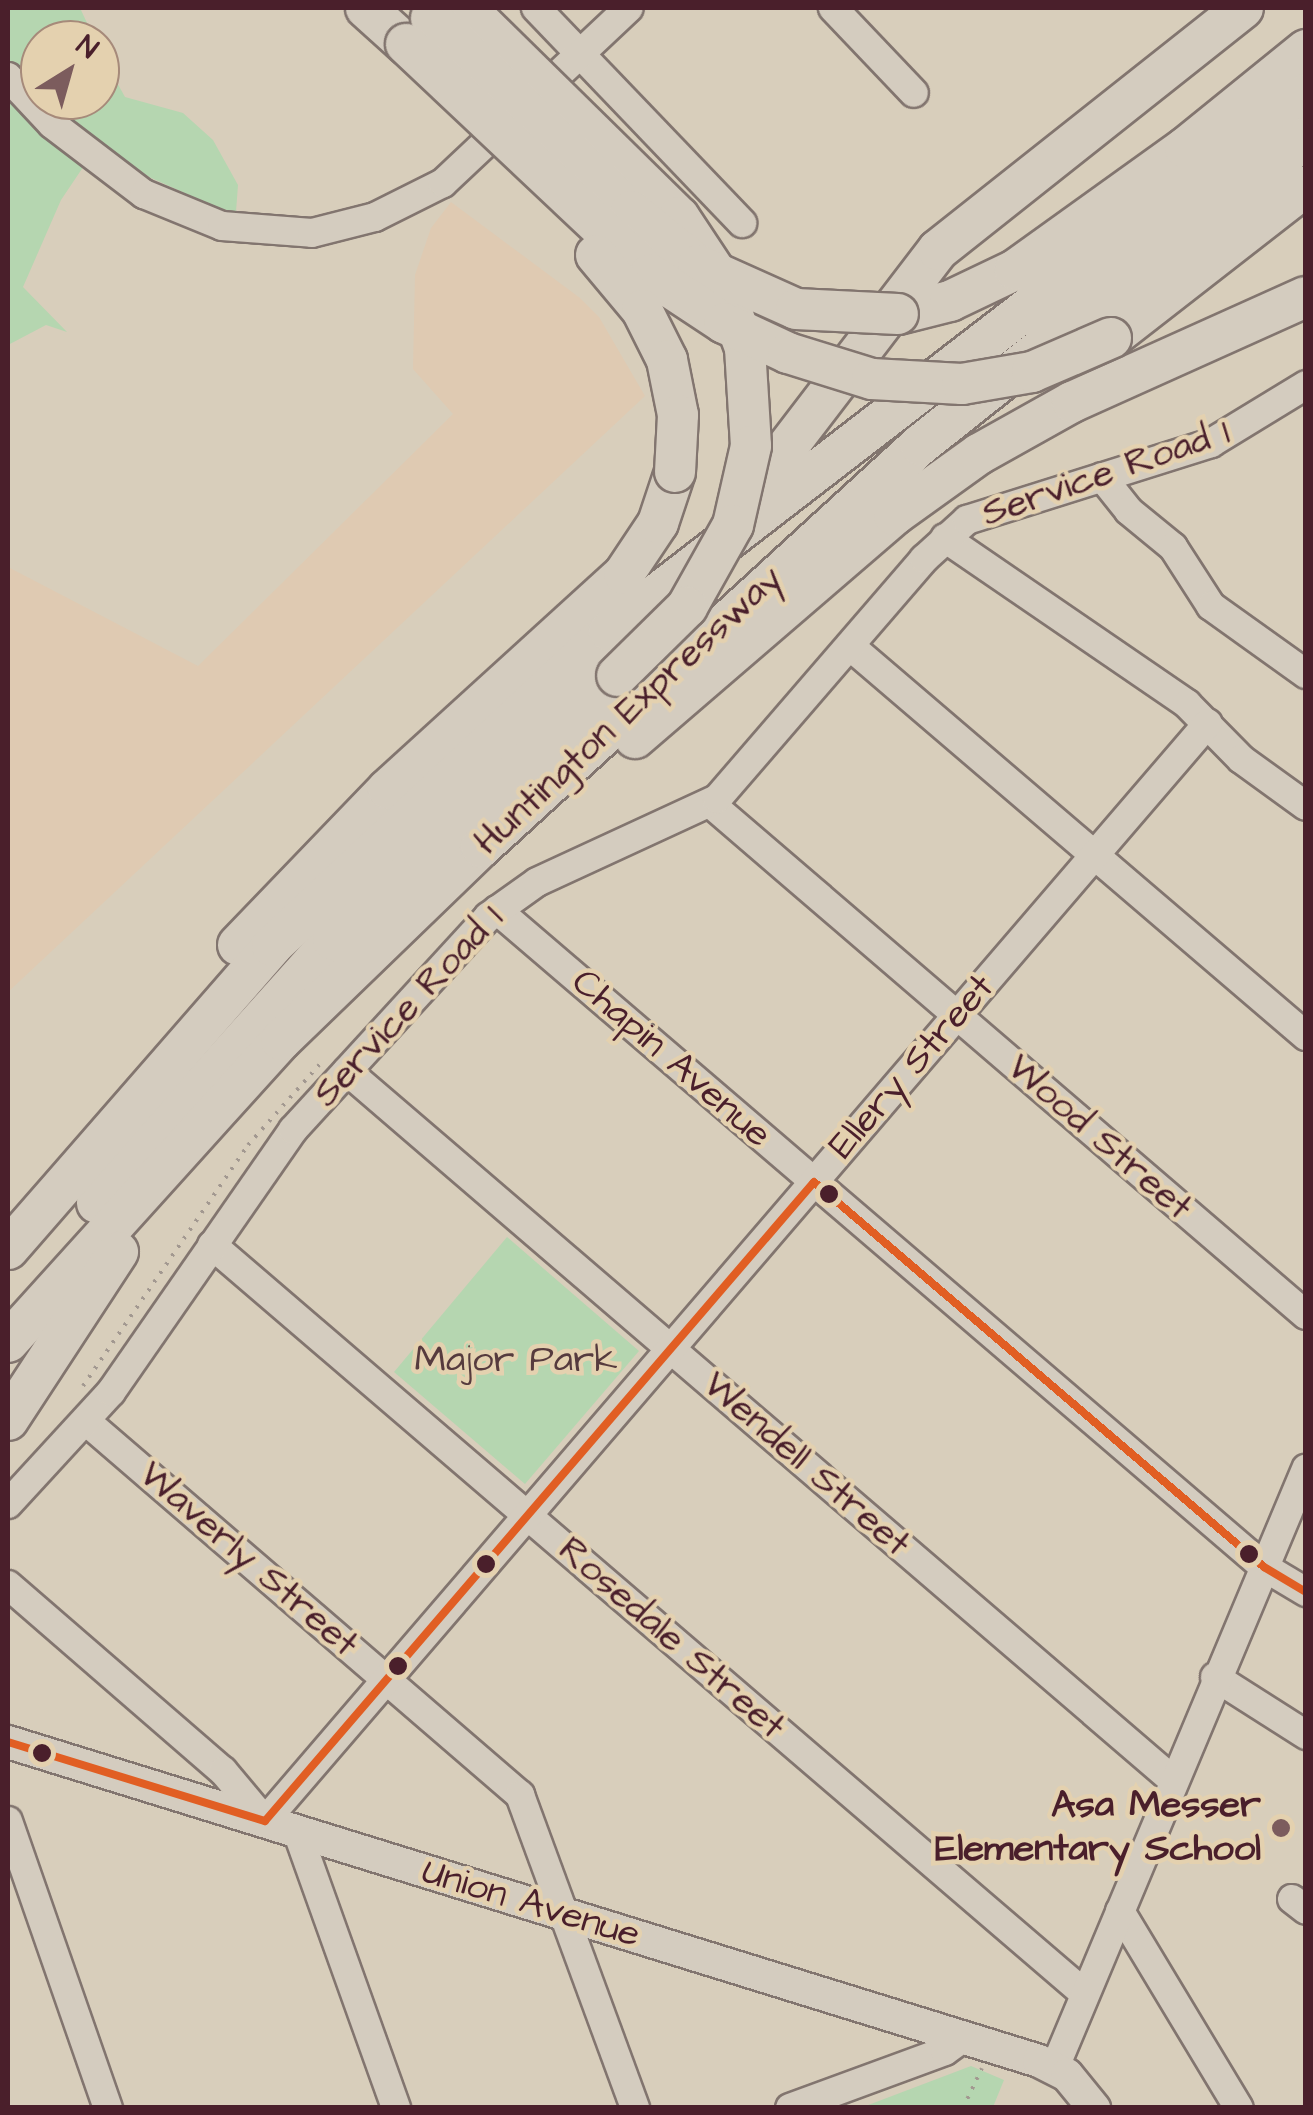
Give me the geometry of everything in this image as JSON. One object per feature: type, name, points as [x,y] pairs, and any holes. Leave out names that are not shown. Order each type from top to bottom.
[{"type":"highway","points":[[8,1316],[149,1139],[286,988],[617,676],[698,592],[733,524],[751,446],[745,348],[720,279],[680,217],[431,19],[366,8]]},
{"type":"highway","points":[[692,565],[799,436],[938,250],[1243,8]]},
{"type":"highway","points":[[431,19],[631,211],[698,265],[796,309],[898,314],[950,302],[1015,270],[1185,148],[1306,50]]},
{"type":"highway","points":[[431,19],[636,263],[709,314],[788,353],[872,379],[962,384],[1032,372],[1111,338],[1300,192]]},
{"type":"highway","points":[[8,1217],[94,1145],[156,1039],[308,868],[624,574],[658,523],[675,472],[677,400],[649,322],[431,19]]},
{"type":"highway","name":"Huntington Expressway","points":[[8,1249],[94,1145],[348,870],[610,631],[1306,94]]},
{"type":"highway","name":"Huntington Expressway","points":[[8,1342],[256,1066],[482,847],[907,457],[1306,138]]},
{"type":"highway","points":[[482,847],[618,752],[894,515],[979,454],[1072,402],[1306,296]]},
{"type":"highway","points":[[8,1420],[85,1297],[256,1066]]},
{"type":"main road","name":"Union Avenue","points":[[8,1742],[1055,2067]]},
{"type":"main road","points":[[1055,2067],[1094,2108]]},
{"type":"street","points":[[536,8],[742,222]]},
{"type":"street","points":[[8,77],[118,179],[202,220],[295,234],[375,217],[454,174],[629,8]]},
{"type":"street","points":[[834,8],[914,93]]},
{"type":"street","name":"Service Road 1","points":[[8,1504],[87,1422],[281,1144],[496,910],[548,877],[711,804],[944,538],[990,508],[1227,437],[1306,385]]},
{"type":"street","points":[[1102,477],[1128,511],[1174,547],[1211,606],[1306,674]]},
{"type":"street","points":[[944,538],[1208,723],[1240,759],[1306,806]]},
{"type":"street","points":[[850,646],[1306,1036]]},
{"type":"street","name":"Ellery Street","points":[[264,1821],[1208,723]]},
{"type":"street","name":"Wood Street","points":[[711,804],[1306,1315]]},
{"type":"street","name":"Chapin Avenue","points":[[496,910],[1264,1567],[1306,1592]]},
{"type":"street","name":"Wendell Street","points":[[347,1071],[1174,1781]]},
{"type":"street","name":"Rosedale Street","points":[[212,1245],[1085,1994]]},
{"type":"street","name":"Waverly Street","points":[[87,1422],[520,1795],[634,2108]]},
{"type":"street","points":[[1055,2067],[1215,1677],[1306,1469]]},
{"type":"street","points":[[8,1585],[223,1771],[264,1821]]},
{"type":"street","points":[[1215,1677],[1306,1735]]},
{"type":"street","points":[[8,1821],[108,2108]]},
{"type":"street","points":[[297,1831],[396,2108]]},
{"type":"street","points":[[1120,1911],[1240,2108]]},
{"type":"street","points":[[790,2108],[946,2051],[964,2037]]},
{"type":"path","points":[[963,2108],[984,2064]]},
{"type":"shaded area","points":[[451,202],[580,298],[599,317],[645,396],[8,992],[8,567],[198,666],[453,414],[413,369],[415,275],[431,228]]},
{"type":"green space","points":[[8,8],[80,8],[86,20],[20,20],[20,120],[120,120],[120,88],[125,97],[183,113],[213,140],[238,185],[236,212],[218,208],[149,177],[100,142],[61,200],[23,287],[67,332],[46,325],[8,345]]},
{"type":"green space","name":"Major Park","points":[[507,1237],[639,1351],[525,1484],[394,1372]]},
{"type":"green space","points":[[971,2066],[1004,2080],[993,2107],[863,2107]]},
{"type":"transit line","points":[[814,1182],[1264,1567],[1306,1592]]},
{"type":"transit line","points":[[265,1821],[814,1182]]},
{"type":"transit line","points":[[8,1742],[265,1821]]},
{"type":"place","name":"Asa Messer Elementary School","points":[[1281,1828]]}]
